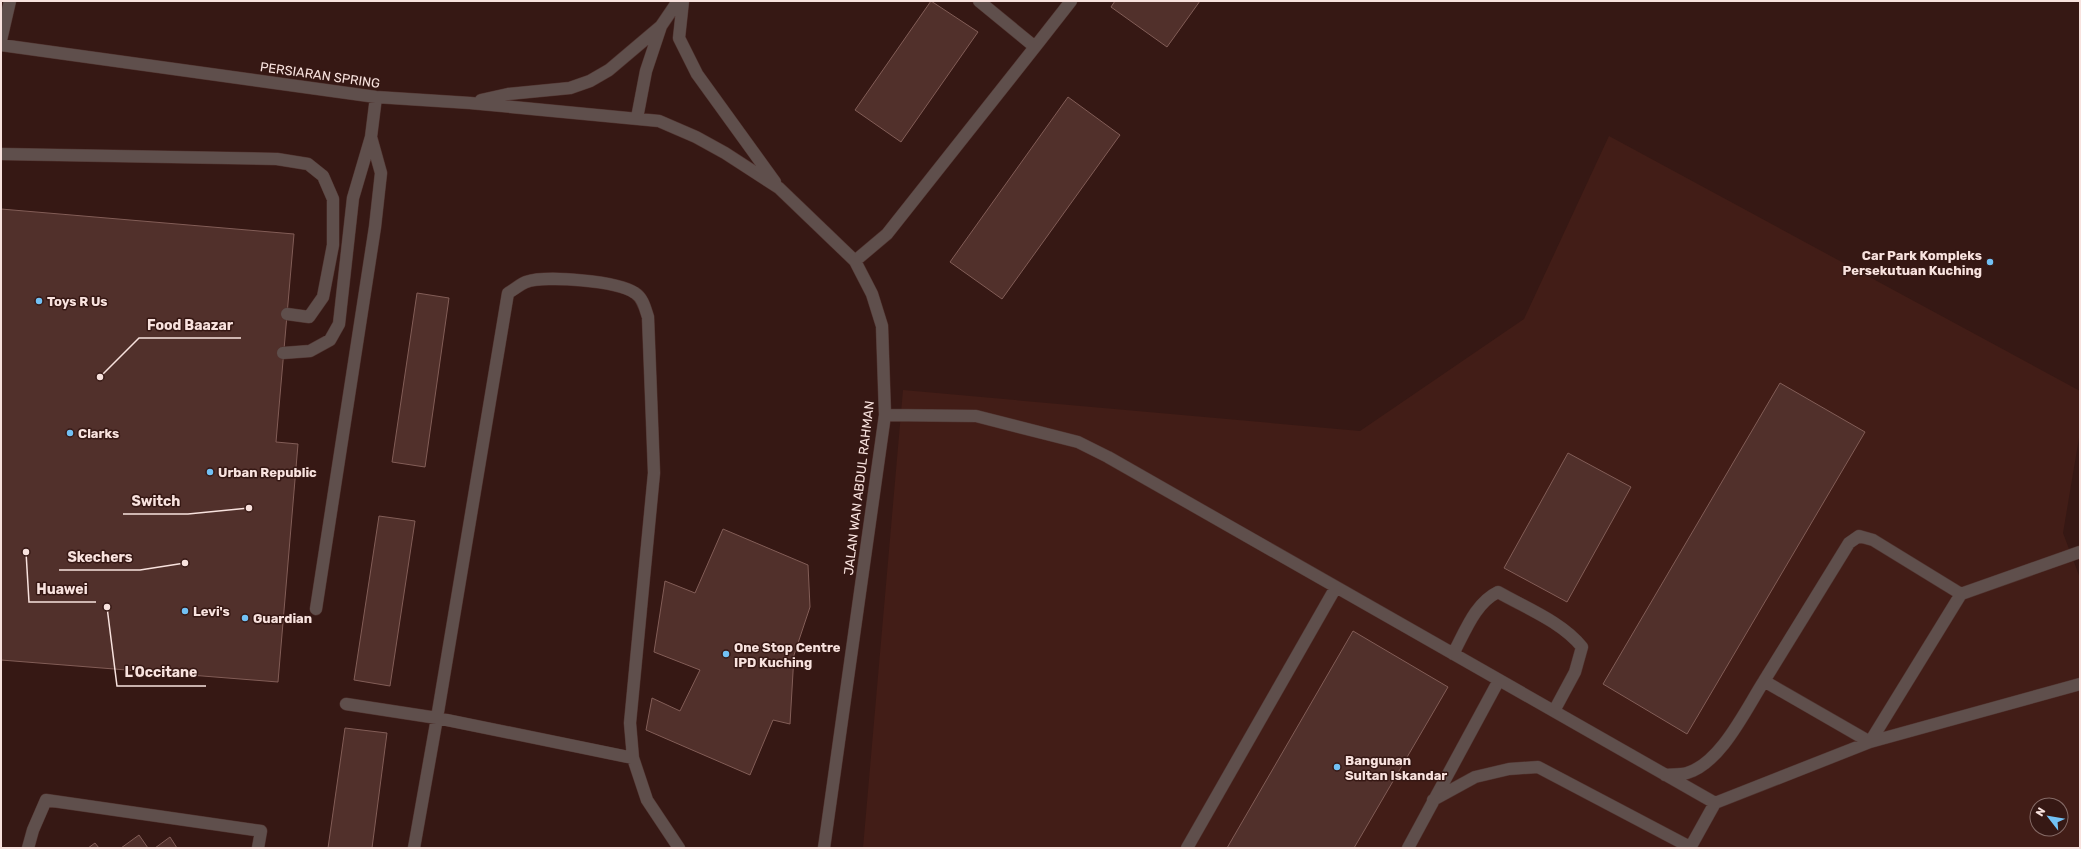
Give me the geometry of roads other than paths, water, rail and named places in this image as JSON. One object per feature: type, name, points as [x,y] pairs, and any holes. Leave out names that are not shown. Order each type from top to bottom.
[{"type":"street","points":[[1,40],[10,1]]},
{"type":"street","points":[[637,118],[646,71],[661,26],[678,1]]},
{"type":"street","points":[[683,1],[679,38],[697,74],[779,188]]},
{"type":"street","points":[[979,1],[1035,47]]},
{"type":"street","points":[[855,262],[887,234],[1071,1]]},
{"type":"street","points":[[470,103],[508,94],[570,88],[590,81],[608,70],[661,26]]},
{"type":"street","name":"PERSIARAN SPRING","points":[[1,45],[376,97],[470,103],[637,118]]},
{"type":"street","points":[[283,353],[310,351],[330,340],[339,324],[353,198],[371,137],[376,97]]},
{"type":"street","name":"JALAN WAN ABDUL RAHMAN","points":[[637,118],[659,121],[696,137],[779,188],[855,262],[872,294],[882,326],[885,385],[884,415],[824,848]]},
{"type":"street","points":[[316,609],[375,227],[381,173],[371,137]]},
{"type":"street","points":[[1,154],[277,159],[308,164],[323,176],[333,199],[333,245],[323,297],[309,317],[287,314]]},
{"type":"street","points":[[414,848],[508,293],[526,282],[544,278],[602,282],[635,292],[644,303],[648,317],[654,473],[630,723],[633,758],[647,800],[679,848]]},
{"type":"street","points":[[884,415],[976,416],[1078,442],[1108,457],[1715,803]]},
{"type":"street","points":[[1665,775],[1687,773],[1705,764],[1720,750],[1849,543],[1859,536],[1873,540],[1961,594]]},
{"type":"street","points":[[1870,742],[1961,594],[2080,552]]},
{"type":"street","points":[[1187,848],[1336,587]]},
{"type":"street","points":[[1453,654],[1478,607],[1488,596],[1498,592],[1538,614],[1573,635],[1582,647],[1575,672],[1554,711]]},
{"type":"street","points":[[1408,848],[1499,680]]},
{"type":"street","points":[[1764,681],[1870,742]]},
{"type":"street","points":[[1433,800],[1475,778],[1509,769],[1538,767],[1690,847],[1715,803],[1870,742],[2080,684]]},
{"type":"street","points":[[346,704],[437,718],[633,758]]},
{"type":"street","points":[[28,848],[33,830],[46,800],[261,831],[258,848]]},
{"type":"place","name":"Car Park Kompleks Persekutuan Kuching","points":[[1990,262]]},
{"type":"place","name":"Toys R Us","points":[[39,301]]},
{"type":"place","name":"Food Baazar","points":[[100,377]]},
{"type":"place","name":"Clarks","points":[[70,433]]},
{"type":"place","name":"Urban Republic","points":[[210,472]]},
{"type":"place","name":"Switch","points":[[249,508]]},
{"type":"place","name":"Huawei","points":[[26,552]]},
{"type":"place","name":"Skechers","points":[[185,563]]},
{"type":"place","name":"L'Occitane","points":[[107,607]]},
{"type":"place","name":"Levi's","points":[[185,611]]},
{"type":"place","name":"Guardian","points":[[245,618]]},
{"type":"place","name":"One Stop Centre IPD Kuching","points":[[726,654]]},
{"type":"place","name":"Bangunan Sultan Iskandar","points":[[1337,767]]}]
